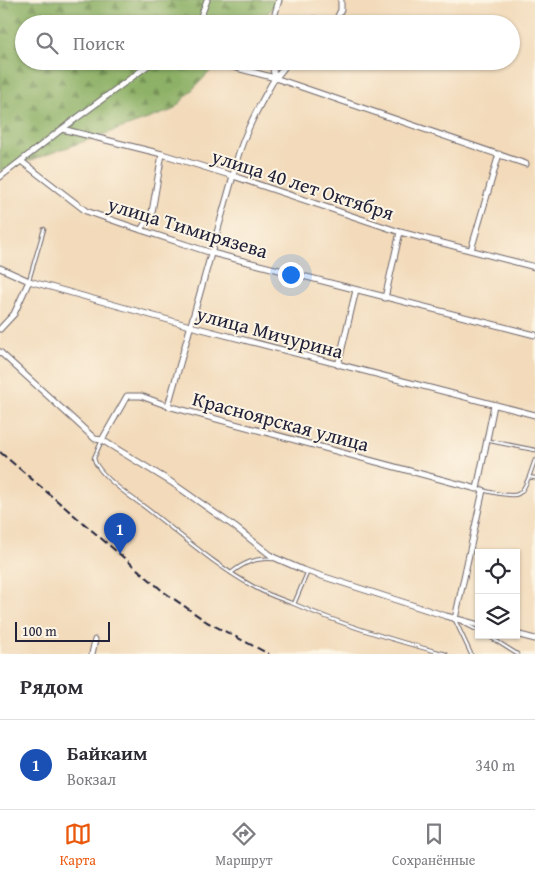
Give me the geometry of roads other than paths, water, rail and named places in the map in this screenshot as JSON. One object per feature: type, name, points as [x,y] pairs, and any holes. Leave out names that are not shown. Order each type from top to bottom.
[{"type":"street","points":[[201,15],[207,0]]},
{"type":"street","points":[[275,15],[279,0]]},
{"type":"street","points":[[338,15],[342,0]]},
{"type":"street","points":[[0,177],[142,70]]},
{"type":"street","points":[[244,70],[275,78],[526,164]]},
{"type":"street","points":[[273,70],[275,78]]},
{"type":"street","points":[[168,406],[212,253],[236,159],[260,105],[275,78],[284,70]]},
{"type":"street","name":"улица 40 лет Октября","points":[[62,129],[162,154],[400,232],[535,267]]},
{"type":"street","points":[[141,230],[152,212],[162,154]]},
{"type":"street","points":[[472,250],[499,154]]},
{"type":"street","name":"улица Тимирязева","points":[[21,161],[86,211],[141,230],[212,253],[535,335]]},
{"type":"street","points":[[385,298],[400,232]]},
{"type":"street","name":"улица Мичурина","points":[[0,268],[29,281],[190,326],[535,415]]},
{"type":"street","points":[[0,329],[14,314],[29,281]]},
{"type":"street","points":[[338,365],[356,290]]},
{"type":"street","points":[[0,352],[95,439],[102,440],[171,482],[235,527],[273,557],[308,571],[475,624]]},
{"type":"street","name":"Красноярская улица","points":[[102,440],[127,396],[140,396],[168,406],[480,490]]},
{"type":"street","points":[[455,619],[494,405]]},
{"type":"street","points":[[520,635],[535,639]]},
{"type":"street","points":[[92,654],[95,640]]},
{"type":"lane","points":[[29,281],[44,230]]},
{"type":"lane","points":[[102,440],[97,448],[94,462],[103,473],[135,500],[231,573],[257,589],[294,604],[403,643],[446,654]]},
{"type":"lane","points":[[490,441],[535,450]]},
{"type":"lane","points":[[480,490],[510,496],[517,495],[524,488],[535,460]]},
{"type":"lane","points":[[529,477],[535,478]]},
{"type":"lane","points":[[231,573],[244,563],[253,560],[278,559]]},
{"type":"lane","points":[[294,604],[308,571]]},
{"type":"lane","points":[[455,619],[475,629]]},
{"type":"lane","points":[[455,619],[472,654]]},
{"type":"lane","points":[[493,639],[517,654]]},
{"type":"railway","points":[[0,452],[164,592],[207,622],[269,654]]},
{"type":"place","name":"Байкаим","points":[[120,554]]}]
